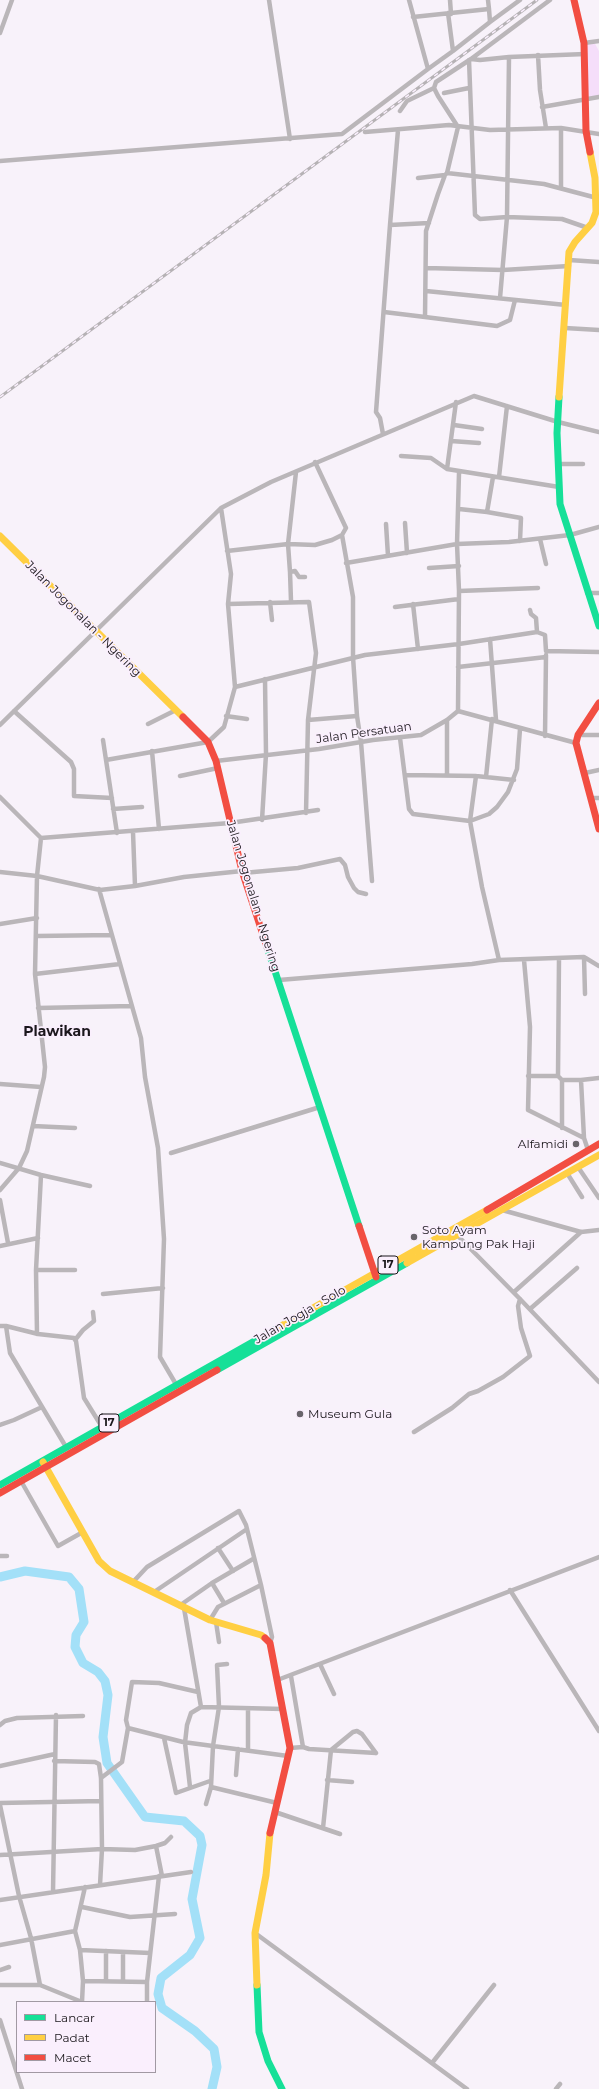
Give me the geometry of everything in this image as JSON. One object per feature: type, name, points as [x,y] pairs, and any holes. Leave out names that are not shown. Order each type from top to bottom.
[{"type":"main road","points":[[574,0],[584,43],[586,131],[598,198],[596,212],[588,228],[570,248],[558,422],[559,487],[560,504],[599,626]]},
{"type":"main road","name":"Jalan Jogonalan - Ngering","points":[[0,536],[208,742],[217,765],[243,872],[373,1273],[378,1281]]},
{"type":"main road","points":[[599,703],[577,739],[585,773],[596,798],[599,829]]},
{"type":"main road","name":"Jalan Jogja - Solo","points":[[0,1485],[44,1464],[378,1281],[599,1144]]},
{"type":"main road","name":"Jalan Jogja - Solo","points":[[0,1493],[21,1481],[66,1447],[177,1386],[373,1273],[502,1210],[599,1154]]},
{"type":"main road","points":[[44,1464],[99,1561],[110,1571],[154,1592],[182,1609],[213,1621],[261,1635],[270,1643],[279,1680],[290,1748],[268,1841],[266,1875],[262,1887],[255,1932],[259,2032],[268,2061],[282,2089]]},
{"type":"street","points":[[0,33],[2,22],[12,0]]},
{"type":"street","points":[[269,0],[290,139]]},
{"type":"street","points":[[409,0],[428,69]]},
{"type":"street","points":[[450,0],[449,13],[453,51]]},
{"type":"street","points":[[488,0],[490,22]]},
{"type":"street","points":[[0,161],[342,134],[520,0]]},
{"type":"street","points":[[400,111],[408,101],[434,88],[437,81],[470,59],[550,0]]},
{"type":"street","points":[[414,17],[489,9]]},
{"type":"street","points":[[584,43],[599,40]]},
{"type":"street","points":[[470,59],[480,60],[509,57],[585,54]]},
{"type":"street","points":[[538,56],[542,107],[546,128]]},
{"type":"street","points":[[500,298],[507,217],[509,57]]},
{"type":"street","points":[[470,59],[469,88],[474,212],[477,217],[480,219],[507,217],[562,219],[588,228]]},
{"type":"street","points":[[425,317],[426,231],[446,174],[458,128],[434,88]]},
{"type":"street","points":[[444,93],[469,88]]},
{"type":"street","points":[[542,107],[586,98],[599,97]]},
{"type":"street","points":[[365,132],[449,125],[458,128],[471,129],[561,128],[599,134]]},
{"type":"street","points":[[561,128],[561,188]]},
{"type":"street","points":[[382,434],[379,416],[390,225],[398,130]]},
{"type":"street","points":[[418,178],[446,174],[473,175],[561,188],[598,198]]},
{"type":"street","points":[[390,225],[430,223]]},
{"type":"street","points":[[426,268],[503,270],[569,263],[599,262]]},
{"type":"street","points":[[426,291],[566,305]]},
{"type":"street","points":[[385,312],[497,326],[510,320],[515,300]]},
{"type":"street","points":[[565,328],[599,330]]},
{"type":"street","points":[[0,725],[97,632],[221,508],[265,485],[470,396],[479,396],[558,422],[599,432]]},
{"type":"street","points":[[447,470],[456,402]]},
{"type":"street","points":[[487,512],[496,477],[507,406]]},
{"type":"street","points":[[454,425],[482,429]]},
{"type":"street","points":[[451,441],[480,443]]},
{"type":"street","points":[[401,456],[431,458],[447,470],[559,487]]},
{"type":"street","points":[[227,551],[288,544],[315,545],[332,540],[342,535],[345,531],[345,524],[315,462]]},
{"type":"street","points":[[559,464],[583,464]]},
{"type":"street","points":[[291,601],[288,544],[296,472]]},
{"type":"street","points":[[459,472],[457,544],[459,566],[458,711],[494,720],[545,736],[577,739],[599,735]]},
{"type":"street","points":[[106,760],[208,742],[224,727],[235,687],[228,604],[231,574],[221,508]]},
{"type":"street","points":[[458,509],[521,518],[520,541]]},
{"type":"street","points":[[405,523],[407,553]]},
{"type":"street","points":[[386,524],[388,556]]},
{"type":"street","points":[[346,563],[457,544],[520,541],[570,535],[599,527]]},
{"type":"street","points":[[342,535],[353,597],[353,657],[372,881]]},
{"type":"street","points":[[540,539],[546,564]]},
{"type":"street","points":[[429,568],[459,566]]},
{"type":"street","points":[[290,572],[295,571],[299,577],[305,577]]},
{"type":"street","points":[[459,591],[538,588]]},
{"type":"street","points":[[587,592],[599,592]]},
{"type":"street","points":[[395,607],[459,599]]},
{"type":"street","points":[[228,604],[291,601],[309,602],[316,653],[308,720],[306,813]]},
{"type":"street","points":[[270,602],[272,620]]},
{"type":"street","points":[[413,604],[418,649]]},
{"type":"street","points":[[530,610],[531,614],[536,618],[537,632]]},
{"type":"street","points":[[235,687],[353,657],[459,644],[537,632],[545,635],[545,736]]},
{"type":"street","points":[[486,777],[494,720],[490,639]]},
{"type":"street","points":[[546,651],[599,652]]},
{"type":"street","points":[[458,667],[546,657]]},
{"type":"street","points":[[262,820],[266,754],[265,679]]},
{"type":"street","points":[[148,724],[176,710]]},
{"type":"street","points":[[14,711],[71,762],[74,770],[74,796],[112,798]]},
{"type":"street","name":"Jalan Persatuan","points":[[180,776],[217,765],[266,754],[421,735],[447,720],[458,711]]},
{"type":"street","points":[[226,716],[247,719]]},
{"type":"street","points":[[308,720],[357,716]]},
{"type":"street","points":[[447,720],[447,775]]},
{"type":"street","points":[[400,738],[410,813],[470,820],[489,814],[497,807],[514,780],[518,759],[520,729]]},
{"type":"street","points":[[103,740],[117,833]]},
{"type":"street","points":[[152,751],[159,829]]},
{"type":"street","points":[[585,773],[599,770]]},
{"type":"street","points":[[405,774],[476,776],[514,780]]},
{"type":"street","points":[[476,776],[470,820],[482,888],[499,960]]},
{"type":"street","points":[[0,797],[41,838]]},
{"type":"street","points":[[113,809],[142,806]]},
{"type":"street","points":[[41,838],[133,832],[262,820],[318,810]]},
{"type":"street","points":[[133,832],[135,886]]},
{"type":"street","points":[[0,1190],[19,1168],[27,1151],[44,1067],[35,974],[37,936],[37,876],[41,838]]},
{"type":"street","points":[[0,872],[37,876],[101,889],[135,886],[184,877],[298,868],[340,859],[345,865],[348,877],[357,891],[366,894]]},
{"type":"street","points":[[101,889],[112,935],[141,1038],[145,1077],[158,1148],[164,1239],[160,1357],[177,1386]]},
{"type":"street","points":[[0,924],[37,918]]},
{"type":"street","points":[[37,936],[112,935]]},
{"type":"street","points":[[279,980],[472,964],[499,960],[584,957],[599,966]]},
{"type":"street","points":[[584,957],[585,994]]},
{"type":"street","points":[[558,1076],[559,958]]},
{"type":"street","points":[[524,960],[530,1027],[528,1110],[584,1138]]},
{"type":"street","points":[[35,974],[120,964]]},
{"type":"street","points":[[38,1008],[132,1006]]},
{"type":"street","points":[[528,1076],[558,1076],[562,1080],[562,1128]]},
{"type":"street","points":[[562,1080],[599,1078]]},
{"type":"street","points":[[581,1080],[584,1138],[588,1150]]},
{"type":"street","points":[[0,1084],[41,1087]]},
{"type":"street","points":[[171,1153],[320,1107]]},
{"type":"street","points":[[33,1126],[75,1128]]},
{"type":"street","points":[[0,1163],[41,1175],[90,1186]]},
{"type":"street","points":[[578,1167],[599,1198]]},
{"type":"street","points":[[567,1173],[582,1197]]},
{"type":"street","points":[[37,1334],[36,1270],[41,1175]]},
{"type":"street","points":[[0,1200],[8,1244]]},
{"type":"street","points":[[502,1210],[581,1232],[599,1230]]},
{"type":"street","points":[[514,1292],[581,1232]]},
{"type":"street","points":[[455,1233],[514,1292],[599,1382]]},
{"type":"street","points":[[0,1246],[38,1238]]},
{"type":"street","points":[[530,1309],[577,1268]]},
{"type":"street","points":[[36,1270],[75,1270]]},
{"type":"street","points":[[103,1294],[163,1288]]},
{"type":"street","points":[[414,1432],[452,1408],[468,1394],[478,1391],[503,1377],[530,1356],[520,1328],[518,1306],[520,1299]]},
{"type":"street","points":[[93,1312],[94,1321],[83,1330],[75,1340],[84,1398],[102,1427]]},
{"type":"street","points":[[0,1326],[6,1326],[37,1334],[69,1336],[75,1340]]},
{"type":"street","points":[[6,1326],[10,1353],[66,1447]]},
{"type":"street","points":[[0,1425],[42,1407]]},
{"type":"street","points":[[21,1481],[58,1546],[83,1532]]},
{"type":"street","points":[[133,1582],[147,1567],[236,1511],[240,1512],[247,1529],[253,1559],[261,1585],[272,1637],[270,1643]]},
{"type":"street","points":[[154,1592],[247,1529]]},
{"type":"street","points":[[218,1548],[232,1571]]},
{"type":"street","points":[[0,1556],[7,1556]]},
{"type":"street","points":[[279,1680],[599,1556]]},
{"type":"street","points":[[201,1707],[185,1618],[182,1609],[212,1582],[253,1559]]},
{"type":"street","points":[[212,1582],[224,1604]]},
{"type":"street","points":[[219,1642],[213,1621],[214,1610],[261,1585]]},
{"type":"street","points":[[510,1590],[599,1731]]},
{"type":"street","points":[[206,1804],[210,1787],[212,1746],[219,1707],[217,1665],[227,1664]]},
{"type":"street","points":[[320,1664],[334,1694]]},
{"type":"street","points":[[290,1677],[302,1747]]},
{"type":"street","points":[[104,1776],[119,1765],[123,1758],[128,1728],[126,1720],[132,1682],[166,1684],[198,1692]]},
{"type":"street","points":[[190,1787],[186,1743],[189,1719],[192,1713],[201,1707],[283,1709]]},
{"type":"street","points":[[248,1709],[248,1750]]},
{"type":"street","points":[[0,1725],[5,1721],[17,1718],[56,1715],[83,1716]]},
{"type":"street","points":[[53,1892],[55,1801],[54,1761],[56,1715]]},
{"type":"street","points":[[128,1728],[186,1743],[288,1756]]},
{"type":"street","points":[[290,1748],[302,1747],[331,1750],[376,1753],[362,1734],[357,1731],[331,1750],[323,1828]]},
{"type":"street","points":[[164,1738],[175,1790],[178,1793],[190,1787],[210,1781]]},
{"type":"street","points":[[236,1775],[238,1749]]},
{"type":"street","points":[[0,1766],[55,1754]]},
{"type":"street","points":[[54,1761],[95,1762],[99,1764],[104,1776],[101,1801],[102,1849],[100,1885]]},
{"type":"street","points":[[327,1780],[352,1782]]},
{"type":"street","points":[[210,1787],[277,1803]]},
{"type":"street","points":[[40,1985],[31,1938],[19,1896],[10,1856],[0,1804],[55,1801],[101,1801]]},
{"type":"street","points":[[275,1812],[340,1834]]},
{"type":"street","points":[[0,1855],[10,1856],[54,1851],[102,1849],[135,1850],[156,1846],[164,1843],[171,1837]]},
{"type":"street","points":[[147,2001],[147,1982],[154,1916],[161,1876],[156,1846]]},
{"type":"street","points":[[0,1900],[19,1896],[191,1872]]},
{"type":"street","points":[[82,2001],[83,1981],[80,1950],[75,1931],[82,1907],[85,1887]]},
{"type":"street","points":[[82,1907],[130,1917],[175,1914]]},
{"type":"street","points":[[0,1945],[75,1931]]},
{"type":"street","points":[[255,1932],[467,2089]]},
{"type":"street","points":[[80,1950],[150,1953]]},
{"type":"street","points":[[106,1951],[106,1980]]},
{"type":"street","points":[[123,1952],[123,1981]]},
{"type":"street","points":[[0,1970],[9,1968]]},
{"type":"street","points":[[83,1981],[106,1980],[147,1982]]},
{"type":"street","points":[[0,1985],[40,1985],[80,2001]]},
{"type":"street","points":[[432,2063],[494,1985]]},
{"type":"street","points":[[0,2020],[16,2070]]},
{"type":"street","points":[[17,2073],[22,2089]]},
{"type":"street","points":[[556,2089],[560,2084]]},
{"type":"shaded area","points":[[594,42],[599,51],[599,97],[588,98],[586,45]]},
{"type":"waterway","points":[[0,1577],[25,1571],[69,1577],[79,1589],[84,1622],[76,1635],[75,1647],[83,1663],[98,1672],[105,1681],[108,1695],[103,1737],[107,1763],[145,1817],[184,1821],[200,1836],[202,1845],[192,1899],[200,1938],[190,1955],[161,1978],[158,1994],[162,2008],[195,2031],[214,2049],[217,2067],[212,2089]]},
{"type":"railway","points":[[0,397],[537,0]]},
{"type":"traffic: fast","points":[[559,397],[557,433],[560,504],[599,626]]},
{"type":"traffic: fast","points":[[267,947],[359,1226]]},
{"type":"traffic: fast","points":[[217,1370],[407,1263]]},
{"type":"traffic: fast","points":[[0,1485],[281,1326]]},
{"type":"traffic: fast","points":[[257,1985],[259,2032],[268,2061],[282,2089]]},
{"type":"traffic: slow","points":[[559,397],[569,252],[575,242],[592,223],[596,212],[595,178],[590,152]]},
{"type":"traffic: slow","points":[[0,536],[183,717]]},
{"type":"traffic: slow","points":[[407,1263],[599,1155]]},
{"type":"traffic: slow","points":[[281,1326],[487,1210]]},
{"type":"traffic: slow","points":[[43,1462],[99,1561],[110,1571],[210,1620],[261,1635],[265,1638]]},
{"type":"traffic: slow","points":[[257,1985],[255,1933],[266,1875],[270,1833]]},
{"type":"traffic: jam","points":[[574,0],[584,43],[586,131],[590,152]]},
{"type":"traffic: jam","points":[[599,703],[578,735],[576,743],[599,829]]},
{"type":"traffic: jam","points":[[183,717],[208,742],[216,761],[242,871],[267,947]]},
{"type":"traffic: jam","points":[[487,1210],[599,1144]]},
{"type":"traffic: jam","points":[[359,1226],[376,1277]]},
{"type":"traffic: jam","points":[[0,1493],[217,1370]]},
{"type":"traffic: jam","points":[[265,1638],[270,1643],[290,1748],[270,1833]]},
{"type":"place","name":"Alfamidi","points":[[576,1144]]},
{"type":"place","name":"Soto Ayam Kampung Pak Haji","points":[[414,1237]]},
{"type":"place","name":"Museum Gula","points":[[300,1414]]},
{"type":"district","name":"Plawikan","points":[[57,1032]]}]
